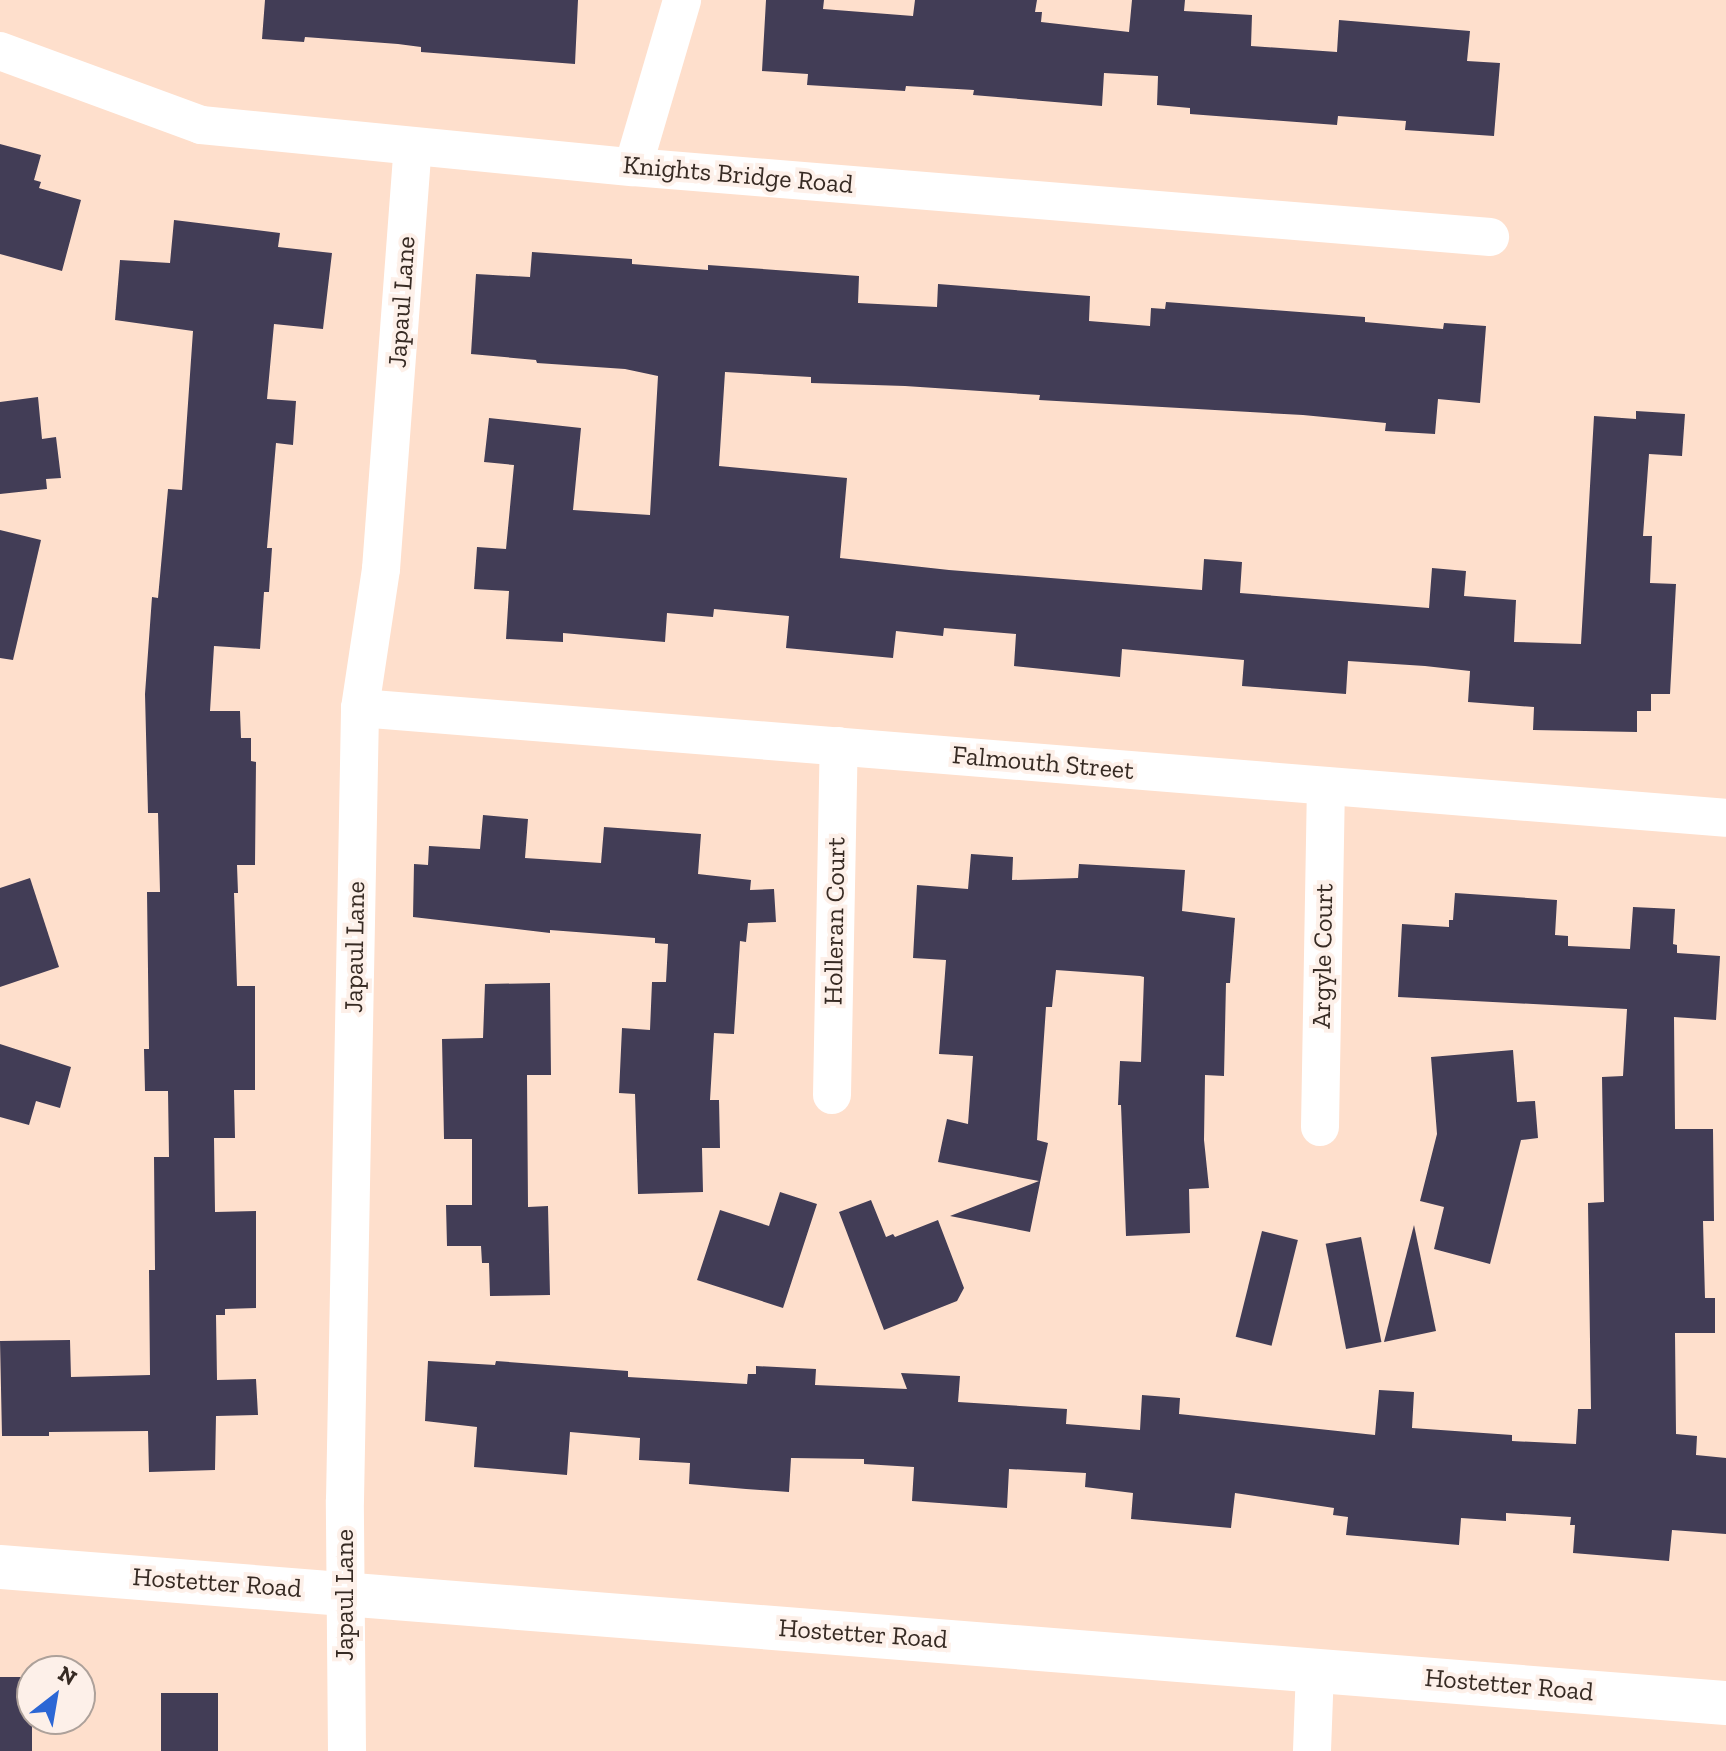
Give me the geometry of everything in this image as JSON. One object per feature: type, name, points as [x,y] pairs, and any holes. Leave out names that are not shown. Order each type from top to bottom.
[{"type":"main road","name":"Hostetter Road","points":[[0,1567],[1726,1703]]},
{"type":"street","points":[[633,167],[682,0]]},
{"type":"street","name":"Knights Bridge Road","points":[[0,51],[201,125],[633,167],[1490,237]]},
{"type":"street","name":"Japaul Lane","points":[[347,1751],[344,1593],[360,708],[381,569],[413,146]]},
{"type":"street","name":"Falmouth Street","points":[[360,708],[1726,818]]},
{"type":"street","name":"Holleran Court","points":[[832,1095],[839,746]]},
{"type":"street","name":"Argyle Court","points":[[1320,1127],[1326,786]]},
{"type":"street","points":[[1312,1751],[1315,1669]]},
{"type":"building","points":[[265,0],[578,0],[575,64],[421,52],[421,47],[398,44],[305,37],[304,42],[262,39]]},
{"type":"building","points":[[766,0],[824,0],[823,9],[913,16],[915,0],[1037,0],[1035,12],[1042,12],[1041,22],[1129,32],[1132,0],[1185,0],[1184,11],[1252,15],[1251,46],[1337,52],[1339,20],[1470,31],[1467,61],[1500,63],[1494,136],[1405,130],[1406,121],[1338,116],[1337,125],[1190,114],[1190,108],[1157,105],[1158,76],[1104,73],[1102,106],[973,95],[974,90],[906,86],[905,91],[807,85],[808,74],[762,71]]},
{"type":"building","points":[[0,144],[41,155],[34,180],[41,182],[39,188],[81,200],[62,271],[0,254]]},
{"type":"building","points":[[174,220],[280,233],[278,247],[332,253],[323,329],[274,324],[267,399],[296,401],[293,445],[276,443],[267,548],[272,548],[269,592],[264,592],[260,649],[214,646],[210,711],[240,711],[241,738],[251,738],[251,761],[256,762],[255,865],[237,865],[238,893],[234,893],[237,986],[255,986],[255,1090],[234,1090],[235,1138],[214,1138],[215,1212],[256,1211],[256,1308],[225,1309],[225,1315],[216,1315],[217,1380],[256,1379],[258,1415],[216,1416],[215,1470],[149,1472],[148,1431],[2,1436],[0,1341],[70,1340],[71,1377],[150,1375],[149,1270],[155,1270],[154,1157],[169,1157],[168,1091],[145,1091],[144,1049],[149,1049],[147,892],[160,892],[158,813],[148,813],[145,694],[152,597],[158,598],[168,489],[182,490],[193,331],[115,320],[120,260],[170,263]]},
{"type":"building","points":[[532,252],[632,259],[632,264],[708,270],[708,265],[859,276],[858,303],[937,307],[938,284],[1090,296],[1089,321],[1150,326],[1151,308],[1165,309],[1166,302],[1365,317],[1365,322],[1443,329],[1444,323],[1486,326],[1480,403],[1438,399],[1435,434],[1385,431],[1386,423],[1303,415],[1039,400],[1040,395],[811,383],[811,377],[725,372],[719,466],[847,478],[840,558],[1202,590],[1204,559],[1242,562],[1240,593],[1429,608],[1432,568],[1466,571],[1464,596],[1516,600],[1514,642],[1581,644],[1594,416],[1636,419],[1636,411],[1685,414],[1682,456],[1649,454],[1643,536],[1652,536],[1650,583],[1676,584],[1670,694],[1651,694],[1651,711],[1637,711],[1637,732],[1533,730],[1534,707],[1468,702],[1470,671],[1425,666],[1348,661],[1346,694],[1242,686],[1244,660],[1122,649],[1120,677],[1014,666],[1016,634],[944,628],[943,636],[896,631],[893,658],[786,648],[789,616],[714,609],[713,617],[667,613],[665,642],[563,633],[563,642],[506,639],[509,591],[474,589],[477,547],[506,549],[514,465],[484,462],[489,418],[581,428],[573,510],[650,515],[658,376],[625,369],[537,363],[536,360],[471,354],[476,274],[530,277]]},
{"type":"building","points":[[38,397],[42,439],[56,437],[61,478],[46,479],[47,489],[0,494],[0,402]]},
{"type":"building","points":[[0,530],[41,540],[13,660],[0,658]]},
{"type":"building","points":[[483,815],[528,819],[525,858],[601,863],[604,827],[701,834],[698,874],[751,880],[750,890],[774,889],[776,922],[748,923],[746,942],[740,941],[734,1034],[714,1033],[710,1100],[719,1100],[720,1148],[702,1148],[703,1192],[638,1194],[635,1094],[619,1093],[622,1028],[650,1030],[652,982],[666,982],[668,944],[655,943],[655,938],[550,930],[550,933],[413,917],[414,864],[428,865],[429,846],[480,849]]},
{"type":"building","points":[[971,854],[1013,857],[1012,880],[1078,878],[1079,864],[1185,870],[1182,911],[1235,918],[1230,983],[1226,983],[1224,1076],[1205,1075],[1204,1140],[1209,1188],[1189,1189],[1190,1233],[1126,1236],[1121,1105],[1118,1105],[1120,1061],[1141,1062],[1144,977],[1056,970],[1052,1007],[1046,1007],[1037,1140],[1048,1143],[1030,1232],[950,1216],[1039,1181],[938,1162],[947,1119],[968,1124],[973,1056],[939,1054],[946,960],[913,958],[917,885],[968,889]]},
{"type":"building","points":[[30,878],[59,967],[0,987],[0,888]]},
{"type":"building","points":[[1455,893],[1557,900],[1555,935],[1568,936],[1568,946],[1630,949],[1633,907],[1675,909],[1673,944],[1677,945],[1677,953],[1720,956],[1716,1020],[1674,1017],[1675,1129],[1713,1129],[1714,1221],[1703,1221],[1705,1298],[1715,1298],[1715,1333],[1675,1333],[1676,1434],[1697,1436],[1696,1455],[1726,1458],[1726,1534],[1672,1530],[1669,1561],[1573,1553],[1575,1525],[1570,1525],[1571,1517],[1506,1513],[1506,1521],[1461,1518],[1459,1545],[1346,1535],[1348,1517],[1333,1515],[1334,1508],[1235,1493],[1231,1528],[1131,1519],[1133,1493],[1085,1487],[1086,1473],[1009,1469],[1007,1508],[912,1501],[914,1467],[864,1464],[864,1459],[791,1458],[789,1492],[689,1484],[690,1463],[639,1460],[640,1438],[570,1432],[567,1475],[474,1467],[477,1427],[425,1421],[428,1361],[495,1365],[496,1361],[628,1371],[628,1377],[747,1384],[748,1374],[756,1374],[756,1366],[816,1369],[815,1385],[907,1389],[901,1373],[960,1376],[958,1402],[1067,1409],[1066,1424],[1140,1430],[1142,1395],[1180,1398],[1179,1414],[1375,1435],[1379,1390],[1414,1392],[1412,1428],[1512,1435],[1512,1441],[1576,1444],[1578,1409],[1591,1409],[1588,1203],[1604,1202],[1602,1077],[1623,1076],[1627,1009],[1398,997],[1402,924],[1449,927],[1449,920],[1453,920]]},
{"type":"building","points":[[550,983],[551,1075],[527,1075],[528,1207],[548,1206],[550,1295],[490,1296],[489,1263],[482,1263],[481,1246],[447,1246],[446,1205],[472,1205],[472,1139],[444,1139],[442,1039],[483,1038],[485,984]]},
{"type":"building","points":[[0,1044],[71,1067],[60,1108],[36,1101],[29,1125],[0,1117]]},
{"type":"building","points":[[1513,1050],[1517,1102],[1535,1101],[1538,1138],[1521,1140],[1490,1264],[1434,1249],[1444,1207],[1420,1201],[1437,1134],[1431,1057]]},
{"type":"building","points":[[780,1192],[817,1204],[783,1308],[697,1280],[720,1210],[769,1226]]},
{"type":"building","points":[[871,1200],[886,1237],[893,1234],[895,1237],[938,1220],[964,1288],[957,1301],[884,1330],[839,1212]]},
{"type":"building","points":[[1414,1225],[1436,1331],[1384,1342]]},
{"type":"building","points":[[1262,1231],[1298,1240],[1272,1346],[1236,1337]]},
{"type":"building","points":[[1361,1237],[1381,1342],[1346,1349],[1326,1244]]},
{"type":"building","points":[[0,1677],[16,1677],[16,1735],[32,1735],[32,1751],[0,1751]]},
{"type":"building","points":[[161,1693],[218,1693],[218,1751],[161,1751]]}]
